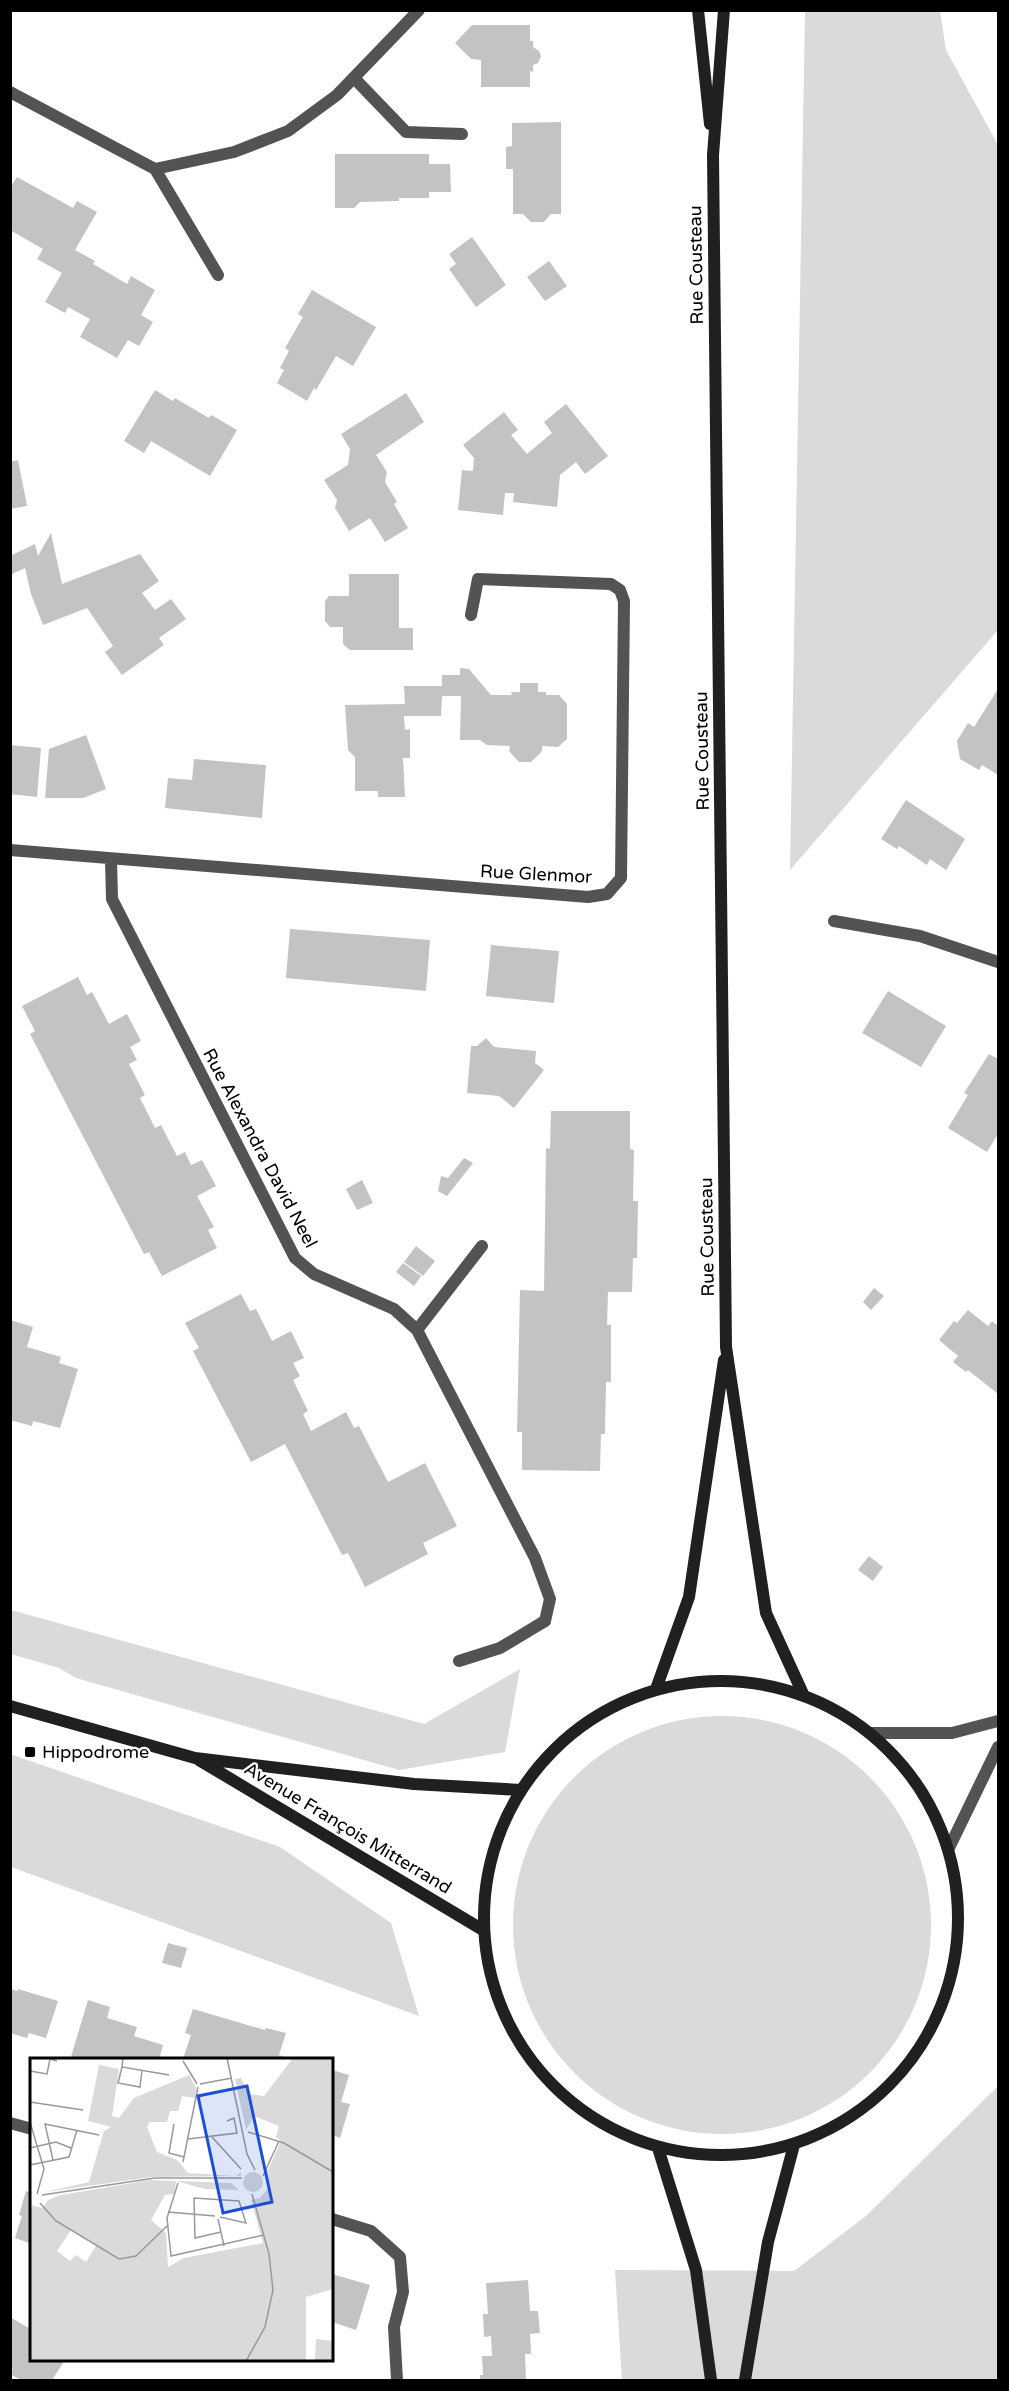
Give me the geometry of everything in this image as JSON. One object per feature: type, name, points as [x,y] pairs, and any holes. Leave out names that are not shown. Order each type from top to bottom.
[{"type":"main road","name":"Rue Cousteau","points":[[698,10],[713,155]]},
{"type":"main road","name":"Rue Cousteau","points":[[724,10],[713,155],[726,1347],[766,1613],[804,1696]]},
{"type":"main road","name":"Rue Cousteau","points":[[656,1689],[689,1597],[726,1347]]},
{"type":"main road","points":[[707,1681],[751,1684],[804,1696],[822,1704],[870,1733],[904,1766],[930,1805],[949,1848],[960,1922],[947,1996],[912,2062],[858,2114],[827,2132],[794,2145],[726,2157],[658,2148],[590,2117],[535,2067],[498,2002],[483,1930],[486,1881],[498,1834],[521,1790],[555,1748],[597,1715],[656,1689],[707,1681]]},
{"type":"main road","name":"Avenue François Mitterrand","points":[[10,1706],[195,1758],[414,1784],[521,1790]]},
{"type":"main road","name":"Avenue François Mitterrand","points":[[195,1758],[483,1930]]},
{"type":"main road","points":[[745,2380],[768,2242],[794,2145]]},
{"type":"main road","points":[[658,2148],[696,2270],[711,2380]]},
{"type":"street","points":[[155,169],[234,152],[288,131],[337,95],[419,10]]},
{"type":"street","points":[[354,78],[406,132],[462,134]]},
{"type":"street","points":[[10,92],[155,169],[218,275]]},
{"type":"street","name":"Rue Glenmor","points":[[10,850],[588,897],[607,894],[621,878],[624,601],[620,590],[611,584],[478,579],[471,615]]},
{"type":"street","name":"Rue Alexandra David Neel","points":[[111,860],[112,899],[295,1258],[314,1274],[394,1309],[417,1330],[535,1558],[550,1599],[544,1621],[500,1648],[459,1661]]},
{"type":"street","points":[[834,921],[920,936],[999,962]]},
{"type":"street","points":[[417,1330],[482,1246]]},
{"type":"street","points":[[870,1733],[952,1733],[999,1720]]},
{"type":"street","points":[[949,1848],[999,1747]]},
{"type":"street","points":[[10,2123],[30,2128]]},
{"type":"street","points":[[333,2219],[371,2231],[400,2257],[403,2292],[394,2327],[396,2380]]},
{"type":"shaded area","points":[[805,11],[940,11],[946,50],[998,145],[998,630],[790,870]]},
{"type":"shaded area","points":[[11,1610],[424,1724],[520,1669],[505,1752],[399,1770],[76,1678],[59,1668],[11,1654]]},
{"type":"shaded area","points":[[722,1716],[763,1720],[802,1732],[838,1751],[870,1777],[896,1809],[915,1845],[927,1884],[931,1925],[927,1966],[915,2005],[896,2041],[870,2073],[838,2099],[802,2118],[763,2130],[722,2134],[681,2130],[642,2118],[606,2099],[574,2073],[548,2041],[529,2005],[517,1966],[513,1925],[517,1884],[529,1845],[548,1809],[574,1777],[606,1751],[642,1732],[681,1720]]},
{"type":"shaded area","points":[[10,1754],[280,1847],[391,1923],[419,2016],[11,1867]]},
{"type":"shaded area","points":[[998,2086],[998,2380],[622,2380],[615,2270],[794,2271],[866,2216]]},
{"type":"building","points":[[472,25],[530,25],[530,41],[533,41],[533,47],[539,51],[541,56],[538,63],[533,65],[533,72],[530,71],[530,87],[481,87],[481,60],[471,59],[455,43]]},
{"type":"building","points":[[561,122],[561,214],[551,214],[544,222],[531,222],[523,214],[513,214],[513,169],[506,169],[506,147],[512,146],[512,123]]},
{"type":"building","points":[[335,154],[429,154],[429,164],[450,164],[451,192],[429,192],[429,198],[360,202],[354,208],[335,208]]},
{"type":"building","points":[[17,177],[73,208],[77,201],[97,212],[75,250],[95,261],[93,264],[127,284],[131,276],[155,290],[141,315],[153,322],[139,346],[128,340],[117,358],[80,337],[90,319],[68,307],[65,313],[45,302],[62,273],[37,259],[43,249],[10,230],[10,188]]},
{"type":"building","points":[[472,237],[506,285],[476,307],[449,269],[456,264],[449,254]]},
{"type":"building","points":[[549,261],[567,286],[545,301],[527,277]]},
{"type":"building","points":[[312,290],[376,327],[353,366],[336,356],[307,401],[277,383],[284,370],[280,368],[289,351],[285,348],[303,317],[298,314]]},
{"type":"building","points":[[155,390],[173,401],[175,398],[209,418],[211,415],[237,430],[210,476],[151,441],[144,453],[124,441]]},
{"type":"building","points":[[406,393],[424,422],[376,455],[387,472],[385,482],[408,528],[385,542],[370,518],[349,531],[335,508],[337,500],[324,480],[348,465],[350,449],[341,434]]},
{"type":"building","points":[[566,404],[608,456],[585,474],[576,462],[560,475],[557,507],[513,502],[514,493],[505,493],[503,515],[458,510],[462,470],[473,471],[474,458],[463,445],[504,412],[518,430],[511,435],[527,454],[552,433],[544,422]]},
{"type":"building","points":[[18,460],[27,506],[10,509],[10,462]]},
{"type":"building","points":[[51,533],[62,584],[140,554],[159,581],[142,593],[155,610],[171,599],[186,619],[159,638],[164,645],[122,675],[105,652],[113,646],[87,608],[43,625],[31,594],[25,568],[10,575],[10,556],[35,544],[38,556]]},
{"type":"building","points":[[349,574],[399,574],[399,628],[413,628],[413,650],[350,650],[343,644],[343,627],[330,627],[325,621],[325,601],[329,596],[349,596]]},
{"type":"building","points":[[460,668],[469,669],[491,695],[512,695],[511,692],[520,692],[520,683],[538,683],[538,692],[546,692],[546,695],[559,695],[567,704],[567,739],[558,747],[542,746],[542,751],[531,762],[519,762],[509,751],[510,746],[487,745],[480,740],[460,740],[461,696],[442,696],[441,716],[404,716],[405,730],[410,729],[410,758],[403,758],[405,797],[378,797],[378,791],[355,791],[355,757],[348,750],[345,705],[405,704],[404,686],[442,686],[442,675],[460,675]]},
{"type":"building","points":[[998,689],[998,775],[982,765],[979,770],[960,759],[957,741],[968,723],[974,727]]},
{"type":"building","points":[[86,735],[106,789],[83,798],[45,798],[49,749]]},
{"type":"building","points":[[10,745],[41,748],[37,797],[10,794]]},
{"type":"building","points":[[194,759],[266,765],[262,818],[165,808],[168,778],[192,780]]},
{"type":"building","points":[[906,800],[965,839],[946,870],[930,859],[927,865],[899,846],[897,849],[881,839]]},
{"type":"building","points":[[290,929],[430,940],[426,991],[286,978]]},
{"type":"building","points":[[491,945],[559,951],[554,1003],[486,996]]},
{"type":"building","points":[[78,977],[87,995],[92,992],[109,1024],[127,1014],[141,1041],[130,1047],[137,1060],[129,1064],[145,1095],[140,1098],[155,1128],[161,1125],[177,1156],[185,1152],[191,1165],[202,1160],[216,1186],[197,1196],[214,1227],[208,1230],[217,1248],[162,1276],[149,1252],[144,1254],[30,1034],[35,1031],[22,1006]]},
{"type":"building","points":[[888,991],[946,1026],[921,1067],[862,1033]]},
{"type":"building","points":[[486,1038],[494,1047],[536,1051],[535,1063],[544,1070],[514,1108],[499,1096],[467,1093],[471,1046],[477,1046]]},
{"type":"building","points":[[989,1054],[998,1059],[998,1134],[987,1152],[948,1128],[968,1095],[964,1093]]},
{"type":"building","points":[[551,1111],[630,1111],[630,1149],[634,1150],[633,1201],[638,1201],[637,1258],[633,1258],[632,1292],[608,1292],[607,1325],[611,1325],[611,1382],[606,1382],[605,1434],[601,1434],[600,1471],[522,1470],[522,1432],[517,1432],[520,1290],[544,1291],[546,1148],[550,1149]]},
{"type":"building","points":[[464,1158],[473,1163],[447,1196],[438,1191],[441,1176],[448,1178]]},
{"type":"building","points":[[362,1180],[373,1203],[357,1210],[346,1189]]},
{"type":"building","points":[[416,1246],[435,1261],[423,1276],[404,1262]]},
{"type":"building","points":[[403,1263],[421,1276],[414,1286],[396,1272]]},
{"type":"building","points":[[874,1288],[884,1296],[871,1310],[863,1302]]},
{"type":"building","points":[[241,1294],[250,1311],[256,1309],[272,1341],[291,1331],[304,1358],[293,1363],[300,1376],[293,1380],[308,1411],[303,1414],[311,1431],[346,1412],[354,1428],[359,1426],[388,1482],[425,1463],[457,1526],[423,1543],[428,1554],[365,1587],[348,1553],[342,1555],[285,1444],[251,1462],[193,1351],[199,1348],[185,1323]]},
{"type":"building","points":[[968,1310],[988,1326],[992,1321],[998,1326],[998,1394],[968,1370],[966,1372],[953,1362],[958,1356],[939,1340],[954,1321],[957,1323]]},
{"type":"building","points":[[10,1320],[33,1327],[27,1347],[61,1357],[59,1363],[78,1369],[60,1428],[33,1421],[32,1426],[10,1420]]},
{"type":"building","points":[[869,1556],[883,1567],[873,1581],[858,1570]]},
{"type":"building","points":[[168,1943],[187,1948],[181,1968],[162,1963]]},
{"type":"building","points":[[10,1989],[17,1991],[18,1989],[58,2001],[46,2038],[29,2033],[27,2038],[10,2033]]},
{"type":"building","points":[[88,2000],[110,2007],[107,2018],[137,2027],[134,2036],[163,2045],[160,2058],[71,2058]]},
{"type":"building","points":[[193,2009],[265,2030],[266,2028],[286,2033],[279,2055],[286,2058],[183,2058],[191,2035],[185,2033]]},
{"type":"building","points":[[333,2070],[349,2075],[341,2102],[350,2104],[340,2138],[333,2135]]},
{"type":"building","points":[[26,2191],[30,2192],[30,2243],[15,2238],[22,2216],[19,2215]]},
{"type":"building","points":[[333,2274],[370,2285],[356,2330],[333,2322]]},
{"type":"building","points":[[528,2280],[530,2311],[538,2311],[540,2333],[530,2334],[531,2354],[525,2354],[526,2380],[480,2380],[480,2375],[483,2375],[482,2356],[492,2356],[491,2336],[484,2337],[483,2314],[488,2314],[486,2283]]},
{"type":"building","points":[[10,2317],[30,2329],[30,2361],[64,2361],[52,2380],[21,2380],[10,2374],[13,2369],[10,2367]]},
{"type":"place","name":"Hippodrome","points":[[30,1752]]}]
